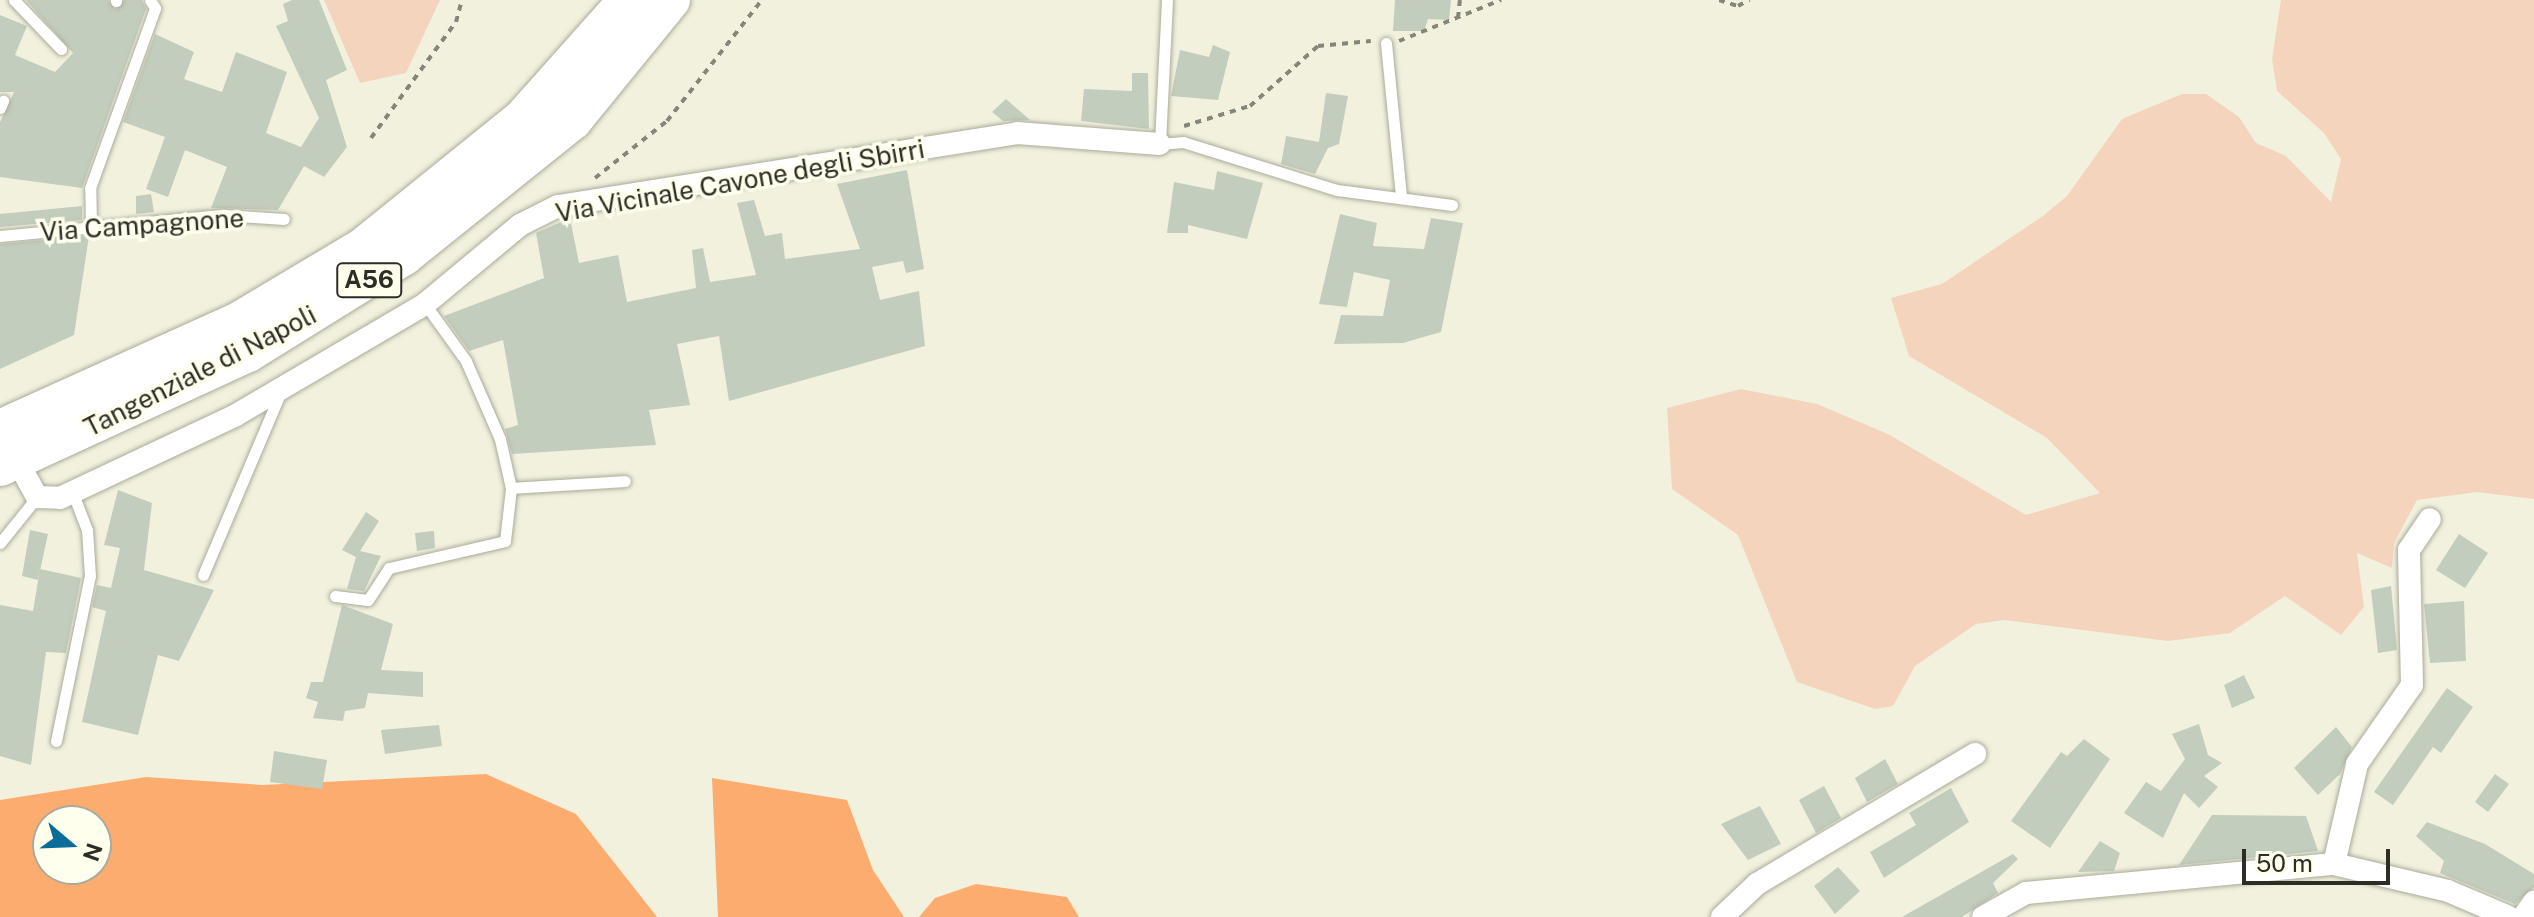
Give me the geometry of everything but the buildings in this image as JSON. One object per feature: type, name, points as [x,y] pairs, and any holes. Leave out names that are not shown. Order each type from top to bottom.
[{"type":"highway","name":"Tangenziale di Napoli","points":[[0,430],[241,321],[362,249],[522,120],[629,0]]},
{"type":"highway","name":"Tangenziale di Napoli","points":[[13,472],[248,352],[404,255],[572,120],[670,0]]},
{"type":"street","name":"Via Vicinale Cavone degli Sbirri","points":[[37,497],[73,493],[282,389],[425,304],[520,225],[558,206],[1017,133],[1160,144]]},
{"type":"street","points":[[13,472],[37,497]]},
{"type":"street","points":[[2334,864],[2357,764],[2412,685],[2409,550],[2430,519]]},
{"type":"street","points":[[1722,917],[1757,884],[1975,754]]},
{"type":"street","points":[[1983,917],[2026,893],[2334,864],[2448,891],[2509,917]]},
{"type":"street","points":[[2523,917],[2534,902]]},
{"type":"lane","points":[[14,0],[61,49]]},
{"type":"lane","points":[[91,227],[90,188],[155,8],[150,0]]},
{"type":"lane","points":[[1167,0],[1160,144],[1183,142],[1337,190],[1452,205]]},
{"type":"lane","points":[[1386,43],[1401,196]]},
{"type":"lane","name":"Via Campagnone","points":[[0,236],[224,215],[284,219]]},
{"type":"lane","points":[[335,596],[368,600],[389,568],[505,541],[511,488],[472,373],[425,304]]},
{"type":"lane","points":[[203,575],[282,389]]},
{"type":"lane","points":[[511,488],[625,481]]},
{"type":"lane","points":[[56,741],[90,576],[87,530],[73,493]]},
{"type":"lane","points":[[0,543],[37,497]]},
{"type":"path","points":[[371,138],[456,22],[462,0]]},
{"type":"path","points":[[558,206],[667,121],[762,0]]},
{"type":"path","points":[[1458,23],[1460,0]]},
{"type":"path","points":[[1458,23],[1461,13],[1501,0]]},
{"type":"path","points":[[1719,0],[1749,0]]},
{"type":"path","points":[[1160,144],[1185,125],[1250,106],[1318,46],[1355,38],[1386,43],[1458,23]]},
{"type":"shaded area","points":[[324,0],[440,0],[406,73],[360,83]]},
{"type":"shaded area","points":[[2281,0],[2534,0],[2534,499],[2477,492],[2417,500],[2394,543],[2392,568],[2357,553],[2364,607],[2341,635],[2285,596],[2230,633],[2168,641],[2004,620],[1976,624],[1915,666],[1893,706],[1875,709],[1797,682],[1738,535],[1672,489],[1667,408],[1741,389],[1817,404],[1888,434],[2026,515],[2100,493],[2047,438],[1909,356],[1891,298],[1942,284],[2043,216],[2067,196],[2122,119],[2182,94],[2206,94],[2239,117],[2256,143],[2286,156],[2331,202],[2341,159],[2324,133],[2277,91],[2272,59]]},
{"type":"shaded area","points":[[486,774],[576,814],[657,917],[0,917],[0,800],[146,777],[262,785]]},
{"type":"shaded area","points":[[712,778],[847,800],[873,870],[904,917],[718,917]]},
{"type":"shaded area","points":[[976,884],[1067,897],[1079,917],[919,917],[935,898]]}]
